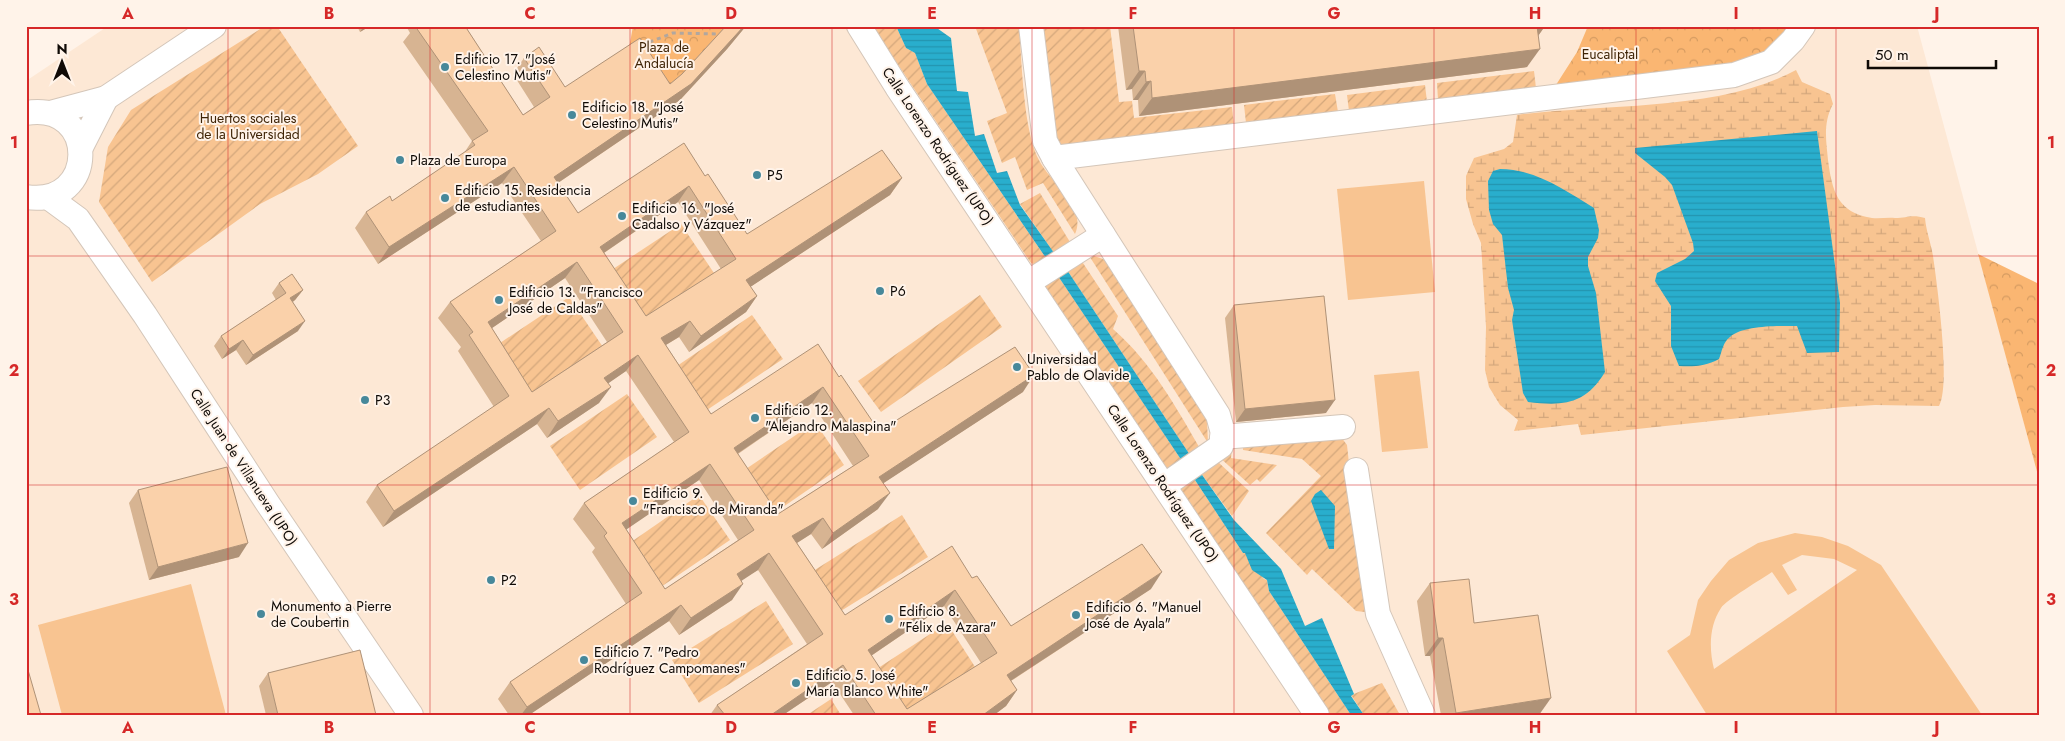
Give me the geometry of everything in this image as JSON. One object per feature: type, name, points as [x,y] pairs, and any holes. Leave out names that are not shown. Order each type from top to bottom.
[{"type":"street","points":[[26,113],[50,112],[106,98],[214,26]]},
{"type":"street","name":"Calle Lorenzo Rodríguez (UPO)","points":[[859,26],[896,87],[1029,282],[1172,480],[1317,715]]},
{"type":"street","points":[[1031,26],[1045,141],[1218,415],[1222,437],[1220,446],[1172,480]]},
{"type":"street","points":[[1054,158],[1734,75],[1771,62],[1794,40],[1802,26]]},
{"type":"street","points":[[78,219],[77,174],[81,161],[81,147],[106,98]]},
{"type":"street","points":[[50,112],[70,126],[81,147]]},
{"type":"street","points":[[37,197],[65,188],[77,174]]},
{"type":"street","name":"Calle Juan de Villanueva (UPO)","points":[[37,197],[78,219],[145,315],[268,504],[411,715]]},
{"type":"street","points":[[1029,282],[1103,235]]},
{"type":"street","points":[[1222,437],[1343,427]]},
{"type":"street","points":[[1356,470],[1378,614],[1423,715]]},
{"type":"path","points":[[638,46],[673,33],[722,34]]},
{"type":"shaded area","name":"Universidad Pablo de Olavide","points":[[108,26],[1917,26],[2039,479],[2039,715],[26,715],[26,81]]},
{"type":"green space","name":"Huertos sociales de la Universidad","points":[[265,26],[277,26],[358,146],[318,174],[260,204],[152,282],[99,202],[108,147],[131,110]]},
{"type":"green space","name":"Plaza de Andalucía","points":[[633,26],[729,26],[671,91],[628,54]]},
{"type":"green space","points":[[872,26],[896,26],[906,48],[915,53],[927,84],[1048,261],[1036,265],[1031,263]]},
{"type":"green space","points":[[975,26],[1019,26],[1024,97],[1034,149],[1045,170],[1072,205],[1076,214],[1075,234],[1043,183],[1027,190],[1015,157],[1002,163],[987,121],[1007,113]]},
{"type":"green space","points":[[1042,26],[1110,26],[1119,102],[1132,101],[1134,118],[1232,107],[1234,125],[1061,146],[1056,139]]},
{"type":"green space","name":"Eucaliptal","points":[[1588,26],[1791,26],[1777,46],[1736,64],[1554,88],[1577,52]]},
{"type":"green space","points":[[1796,70],[1802,82],[1830,94],[1833,104],[1826,125],[1828,160],[1834,190],[1844,205],[1851,211],[1872,218],[1913,216],[1925,218],[1933,256],[1942,334],[1944,378],[1939,406],[1875,405],[1843,407],[1581,435],[1578,424],[1514,431],[1518,420],[1500,405],[1489,387],[1485,370],[1486,327],[1481,243],[1466,199],[1466,176],[1474,158],[1504,149],[1513,142],[1517,115],[1696,100],[1765,84]]},
{"type":"green space","points":[[1534,71],[1536,88],[1438,100],[1437,83]]},
{"type":"green space","points":[[1425,85],[1427,102],[1349,111],[1347,95]]},
{"type":"green space","points":[[1335,94],[1338,112],[1246,123],[1244,105]]},
{"type":"green space","points":[[1424,181],[1435,292],[1348,300],[1337,189]]},
{"type":"green space","points":[[1040,193],[1070,242],[1054,253],[1020,204]]},
{"type":"green space","points":[[681,224],[716,276],[635,328],[604,275]]},
{"type":"green space","points":[[1088,254],[1103,259],[1118,271],[1207,421],[1208,443]]},
{"type":"green space","points":[[1978,254],[2039,284],[2039,479]]},
{"type":"green space","points":[[1081,260],[1118,316],[1113,329],[1140,356],[1162,386],[1202,452],[1192,458],[1067,270]]},
{"type":"green space","points":[[1058,276],[1184,464],[1168,472],[1042,285]]},
{"type":"green space","points":[[980,295],[1002,327],[881,412],[858,381]]},
{"type":"green space","points":[[569,297],[605,350],[523,401],[491,349]]},
{"type":"green space","points":[[752,315],[783,359],[704,412],[674,368]]},
{"type":"green space","points":[[1419,371],[1428,448],[1382,452],[1374,375]]},
{"type":"green space","points":[[627,394],[657,437],[580,490],[550,446]]},
{"type":"green space","points":[[815,422],[844,465],[767,518],[737,475]]},
{"type":"green space","points":[[1341,437],[1347,445],[1365,612],[1356,611],[1312,569],[1307,575],[1266,533],[1321,476],[1302,459],[1243,450],[1243,443]]},
{"type":"green space","points":[[1232,447],[1231,458],[1277,465],[1260,482],[1257,479],[1250,485],[1218,456]]},
{"type":"green space","points":[[1216,460],[1249,491],[1232,516],[1200,472]]},
{"type":"green space","points":[[1193,477],[1243,553],[1245,553],[1264,579],[1267,580],[1269,591],[1351,715],[1326,715],[1178,490]]},
{"type":"green space","points":[[699,495],[730,540],[652,593],[621,549]]},
{"type":"green space","points":[[902,515],[928,557],[836,614],[810,573]]},
{"type":"green space","points":[[1795,533],[1822,537],[1848,546],[1881,565],[1982,715],[1707,715],[1667,651],[1690,635],[1698,600],[1711,581],[1729,560],[1758,543]],"holes":[[[1802,555],[1834,559],[1857,570],[1714,669],[1711,654],[1712,630],[1717,615],[1724,604],[1772,572],[1788,595],[1797,590],[1782,565]]]},
{"type":"green space","points":[[191,584],[226,715],[62,715],[38,625]]},
{"type":"green space","points":[[766,601],[793,644],[699,703],[672,660]]},
{"type":"green space","points":[[947,623],[977,670],[908,715],[869,674]]},
{"type":"green space","points":[[1382,683],[1400,715],[1364,715],[1351,695]]},
{"type":"green space","points":[[831,699],[841,715],[807,715]]},
{"type":"water","points":[[896,26],[934,26],[951,38],[957,91],[968,92],[975,136],[984,134],[997,173],[1007,171],[1020,205],[1057,257],[1048,261],[927,84],[915,53],[906,48]]},
{"type":"water","points":[[1817,131],[1840,303],[1839,352],[1807,353],[1797,326],[1762,327],[1743,330],[1730,337],[1724,344],[1719,359],[1700,366],[1679,366],[1671,346],[1671,306],[1655,281],[1657,273],[1685,259],[1694,251],[1693,243],[1672,185],[1635,153],[1635,148]]},
{"type":"water","points":[[1500,169],[1513,170],[1537,177],[1561,188],[1594,208],[1599,230],[1598,238],[1588,257],[1588,266],[1596,293],[1605,372],[1589,391],[1572,401],[1552,404],[1528,402],[1523,393],[1512,320],[1514,310],[1508,288],[1502,235],[1493,224],[1489,210],[1488,181],[1493,171]]},
{"type":"water","points":[[1067,270],[1192,458],[1184,464],[1058,276]]},
{"type":"water","points":[[1200,472],[1234,520],[1281,569],[1305,626],[1322,618],[1354,694],[1351,696],[1364,715],[1351,715],[1269,591],[1267,580],[1252,570],[1245,553],[1243,553],[1193,477]]},
{"type":"water","points":[[1321,490],[1335,506],[1334,549],[1329,549],[1311,501],[1315,494]]},
{"type":"building","points":[[415,26],[465,26],[523,115],[550,97],[524,58],[539,47],[565,87],[640,38],[670,84],[682,74],[726,26],[744,26],[691,84],[554,177],[578,213],[684,143],[705,176],[708,174],[747,234],[882,150],[902,178],[746,280],[757,296],[701,336],[690,321],[661,338],[711,414],[818,344],[839,377],[841,375],[879,431],[1015,347],[1034,375],[879,477],[890,493],[833,533],[823,518],[792,536],[845,615],[952,546],[972,578],[977,576],[1011,626],[1142,544],[1162,572],[1007,675],[1017,690],[983,715],[876,715],[843,665],[771,715],[725,715],[717,705],[823,634],[769,553],[737,574],[743,584],[691,618],[681,605],[527,707],[510,682],[642,593],[604,536],[607,533],[584,503],[689,432],[638,355],[604,378],[611,387],[558,421],[549,408],[394,511],[377,485],[509,396],[469,335],[473,332],[450,302],[556,231],[514,167],[389,247],[366,212],[390,196],[392,201],[475,145],[472,141],[488,131]],"holes":[[[689,186],[736,259],[646,316],[600,247]],[[577,262],[623,332],[532,392],[488,322]],[[823,387],[869,456],[778,514],[734,448]],[[710,464],[754,530],[665,589],[622,523]],[[955,590],[997,653],[907,709],[868,650]]]},
{"type":"building","points":[[1133,26],[1537,26],[1540,49],[1152,98],[1151,81],[1146,82],[1145,71],[1139,71]]},
{"type":"building","points":[[292,274],[303,290],[290,298],[305,321],[253,355],[243,340],[229,349],[221,336],[286,293],[279,283]]},
{"type":"building","points":[[1324,296],[1335,400],[1245,409],[1234,305]]},
{"type":"building","points":[[227,467],[248,543],[158,567],[138,490]]},
{"type":"building","points":[[1469,579],[1474,623],[1538,615],[1551,698],[1456,713],[1443,638],[1438,638],[1430,583]]},
{"type":"building","points":[[360,650],[376,715],[278,715],[268,673]]},
{"type":"building","points":[[26,663],[41,715],[26,715]]},
{"type":"place","name":"Edificio 17. \"José Celestino Mutis\"","points":[[445,67]]},
{"type":"place","name":"Edificio 18. \"José Celestino Mutis\"","points":[[572,115]]},
{"type":"place","name":"Plaza de Europa","points":[[400,160]]},
{"type":"place","name":"P5","points":[[757,175]]},
{"type":"place","name":"Edificio 15. Residencia de estudiantes","points":[[445,198]]},
{"type":"place","name":"Edificio 16. \"José Cadalso y Vázquez\"","points":[[622,216]]},
{"type":"place","name":"P6","points":[[880,291]]},
{"type":"place","name":"Edificio 13. \"Francisco José de Caldas\"","points":[[499,300]]},
{"type":"place","name":"Universidad Pablo de Olavide","points":[[1017,367]]},
{"type":"place","name":"P3","points":[[365,400]]},
{"type":"place","name":"Edificio 12. \"Alejandro Malaspina\"","points":[[755,418]]},
{"type":"place","name":"Edificio 9. \"Francisco de Miranda\"","points":[[633,501]]},
{"type":"place","name":"P2","points":[[491,580]]},
{"type":"place","name":"Monumento a Pierre de Coubertin","points":[[261,614]]},
{"type":"place","name":"Edificio 6. \"Manuel José de Ayala\"","points":[[1076,615]]},
{"type":"place","name":"Edificio 8. \"Félix de Azara\"","points":[[889,619]]},
{"type":"place","name":"Edificio 7. \"Pedro Rodríguez Campomanes\"","points":[[584,660]]},
{"type":"place","name":"Edificio 5. José María Blanco White\"","points":[[796,683]]}]
